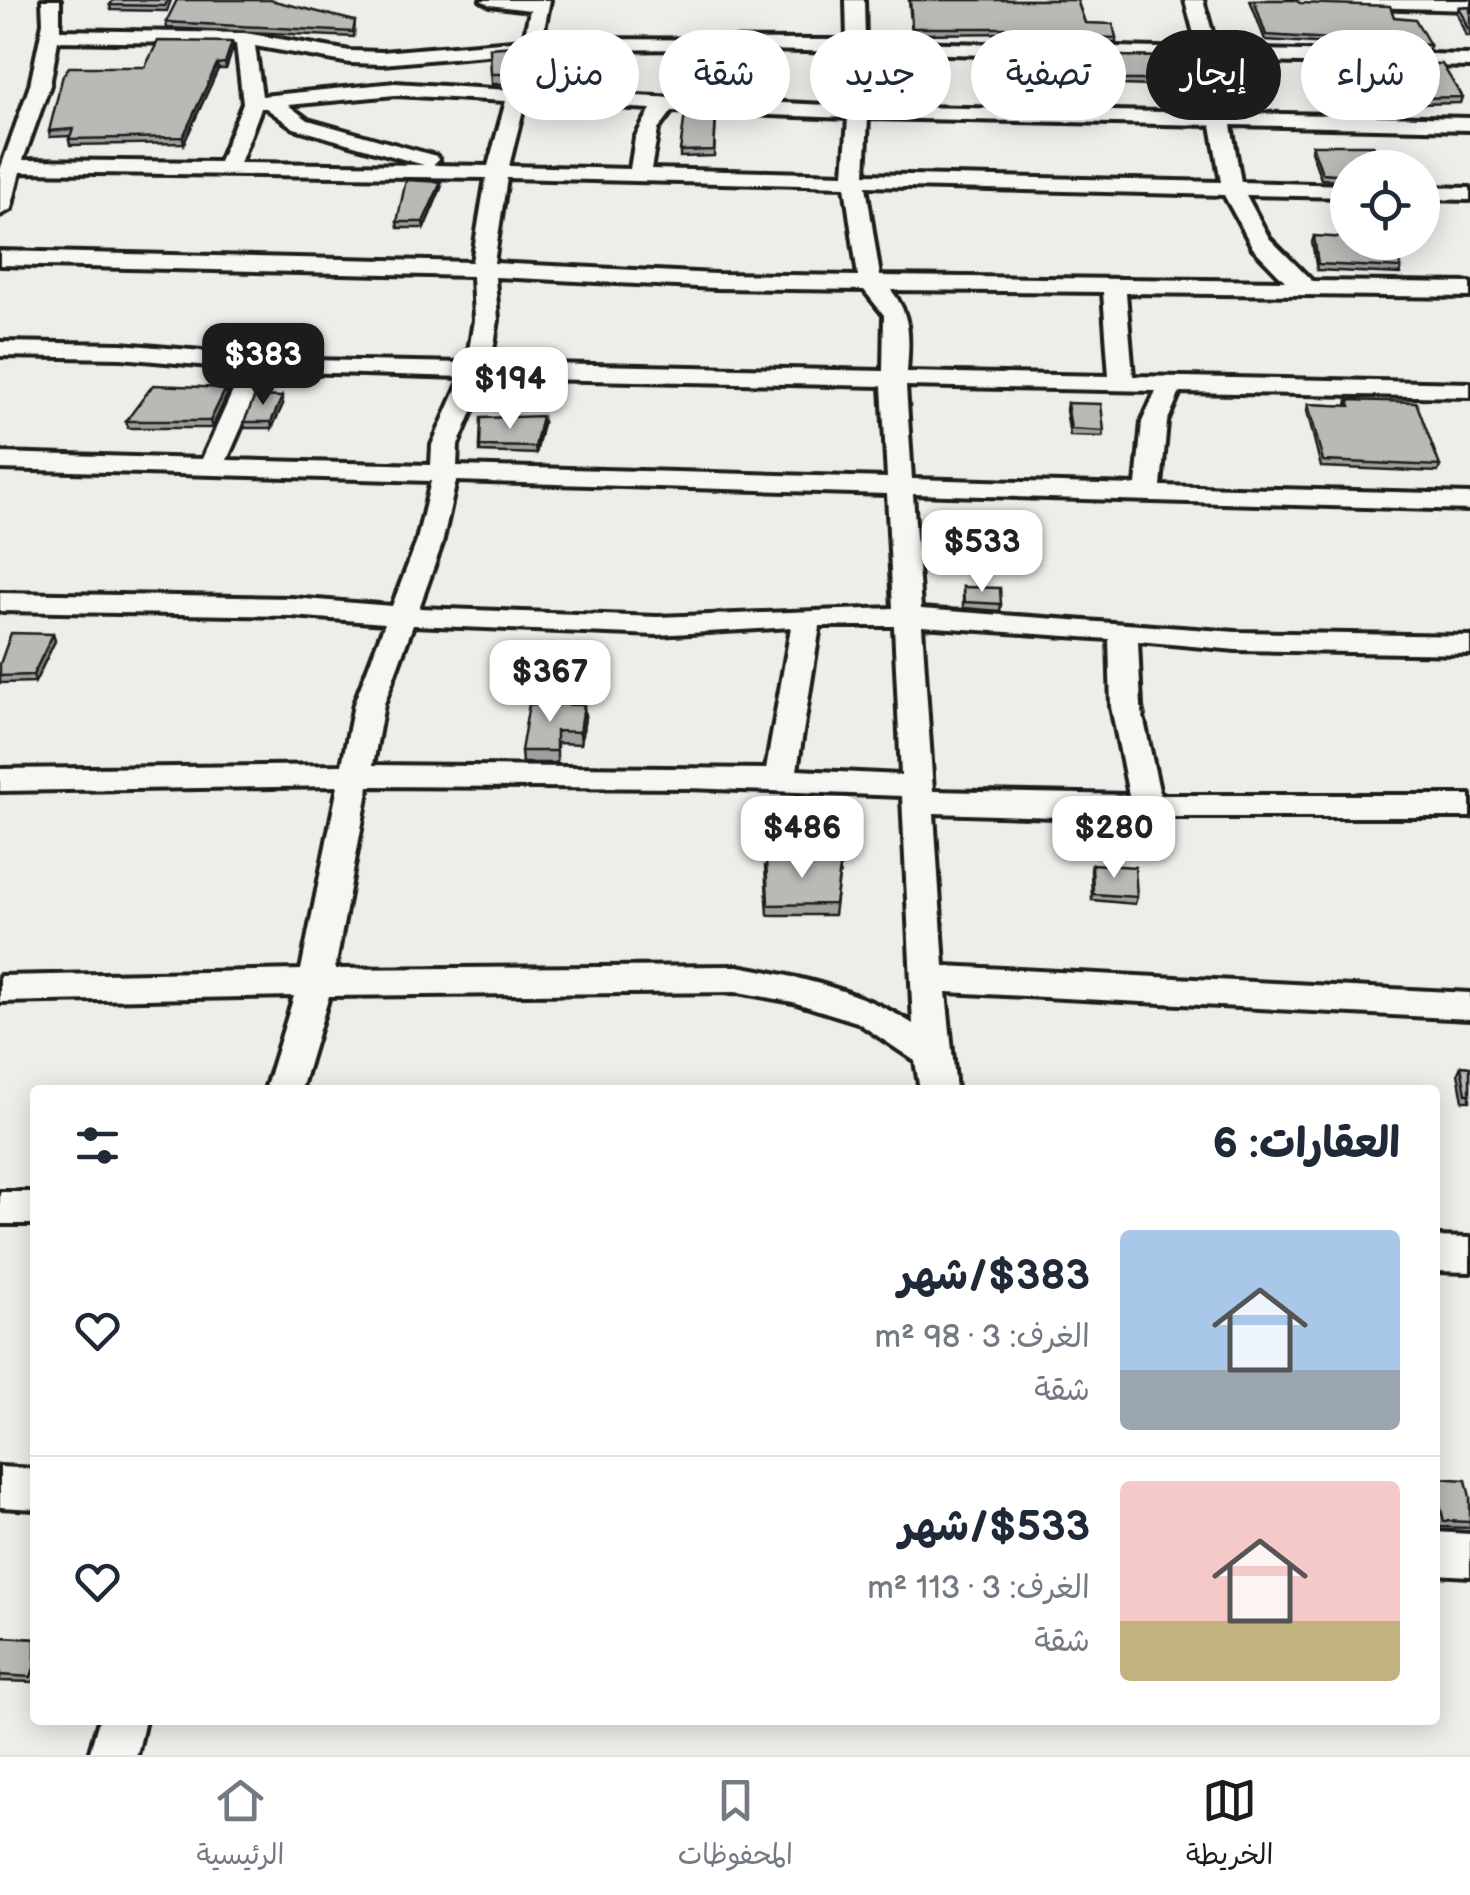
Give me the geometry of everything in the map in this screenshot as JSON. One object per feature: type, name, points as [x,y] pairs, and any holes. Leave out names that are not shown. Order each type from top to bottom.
[{"type":"street","points":[[0,209],[19,137],[40,84],[51,0]]},
{"type":"street","points":[[490,0],[540,3],[535,30]]},
{"type":"street","points":[[855,0],[856,30]]},
{"type":"street","points":[[1194,0],[1202,30]]},
{"type":"street","points":[[1300,0],[1388,10],[1470,5]]},
{"type":"street","points":[[49,35],[245,39],[382,58],[500,48]]},
{"type":"street","points":[[227,169],[262,102],[245,39]]},
{"type":"street","points":[[639,45],[810,46]]},
{"type":"street","points":[[951,48],[1146,53]]},
{"type":"street","points":[[1281,53],[1406,52],[1470,61]]},
{"type":"street","points":[[262,102],[396,89],[500,95]]},
{"type":"street","points":[[262,102],[301,124],[410,153],[459,171]]},
{"type":"street","points":[[951,111],[1146,116]]},
{"type":"street","points":[[640,177],[642,142],[659,112]]},
{"type":"street","points":[[285,1085],[315,985],[368,704],[429,544],[443,494],[445,445],[478,370],[486,320],[482,270],[497,172],[511,120]]},
{"type":"street","points":[[856,120],[854,179],[870,282],[890,297],[897,315],[894,381],[932,1054],[937,1085]]},
{"type":"street","points":[[1218,120],[1225,164],[1248,231],[1268,256],[1304,286]]},
{"type":"street","points":[[1281,120],[1470,124]]},
{"type":"street","points":[[13,166],[459,171],[1330,191]]},
{"type":"street","points":[[1440,193],[1470,194]]},
{"type":"street","points":[[0,258],[482,270],[630,279],[1470,290]]},
{"type":"street","points":[[897,315],[931,298],[980,284]]},
{"type":"street","points":[[1114,284],[1122,383]]},
{"type":"street","points":[[0,349],[121,350],[256,364],[894,381],[1470,390]]},
{"type":"street","points":[[211,468],[256,364]]},
{"type":"street","points":[[1148,493],[1154,419],[1161,398],[1173,384]]},
{"type":"street","points":[[0,460],[1470,502]]},
{"type":"street","points":[[0,602],[292,608],[656,626],[910,617],[1236,641],[1470,646]]},
{"type":"street","points":[[780,779],[807,618]]},
{"type":"street","points":[[1123,630],[1126,707],[1146,804]]},
{"type":"street","points":[[0,780],[356,775],[780,779],[1000,806],[1354,802],[1470,806]]},
{"type":"street","points":[[928,978],[1470,1006]]},
{"type":"street","points":[[0,989],[738,979],[794,989],[869,1013],[932,1054]]},
{"type":"street","points":[[0,1208],[30,1208]]},
{"type":"street","points":[[1440,1254],[1470,1256]]},
{"type":"street","points":[[0,1487],[30,1489]]},
{"type":"street","points":[[1440,1553],[1470,1555]]},
{"type":"street","points":[[113,1755],[121,1725]]},
{"type":"building","points":[[113,0],[168,0],[165,6],[110,5]]},
{"type":"building","points":[[177,0],[270,0],[355,21],[353,32],[166,22]]},
{"type":"building","points":[[910,0],[1077,0],[1085,23],[1113,24],[1114,30],[1023,28],[912,28]]},
{"type":"building","points":[[1254,0],[1390,6],[1394,17],[1415,19],[1421,30],[1301,30],[1301,37],[1281,36],[1281,30],[1264,30]]},
{"type":"building","points":[[1470,6],[1470,29],[1468,29],[1459,7]]},
{"type":"building","points":[[158,41],[232,42],[225,63],[217,64],[183,137],[69,139],[73,129],[49,131],[63,75],[69,67],[145,67]]},
{"type":"building","points":[[500,47],[500,74],[491,74],[490,48]]},
{"type":"building","points":[[1126,56],[1146,57],[1146,80],[1126,80]]},
{"type":"building","points":[[1440,64],[1442,64],[1462,97],[1440,97]]},
{"type":"building","points":[[684,120],[716,120],[714,150],[680,151]]},
{"type":"building","points":[[1312,145],[1373,145],[1375,150],[1330,150],[1330,174],[1322,173]]},
{"type":"building","points":[[406,180],[441,182],[423,222],[397,222]]},
{"type":"building","points":[[1314,236],[1330,237],[1330,260],[1399,260],[1401,268],[1318,264]]},
{"type":"building","points":[[153,385],[226,388],[210,421],[126,421]]},
{"type":"building","points":[[258,389],[265,390],[262,396],[282,397],[271,422],[244,422]]},
{"type":"building","points":[[1348,400],[1416,402],[1440,466],[1323,461],[1308,404],[1350,406]]},
{"type":"building","points":[[1067,403],[1101,404],[1104,431],[1071,429]]},
{"type":"building","points":[[542,416],[535,447],[480,446],[481,418]]},
{"type":"building","points":[[963,587],[1000,588],[1001,604],[964,602]]},
{"type":"building","points":[[11,633],[53,634],[33,675],[0,676]]},
{"type":"building","points":[[529,704],[584,705],[580,732],[556,731],[556,751],[521,751]]},
{"type":"building","points":[[766,856],[841,861],[835,904],[768,905]]},
{"type":"building","points":[[1092,864],[1135,867],[1137,897],[1093,894]]},
{"type":"building","points":[[1461,1066],[1470,1067],[1470,1094],[1466,1094]]},
{"type":"building","points":[[1440,1478],[1466,1480],[1470,1522],[1444,1521]]},
{"type":"building","points":[[0,1637],[30,1639],[30,1677],[0,1675]]}]
